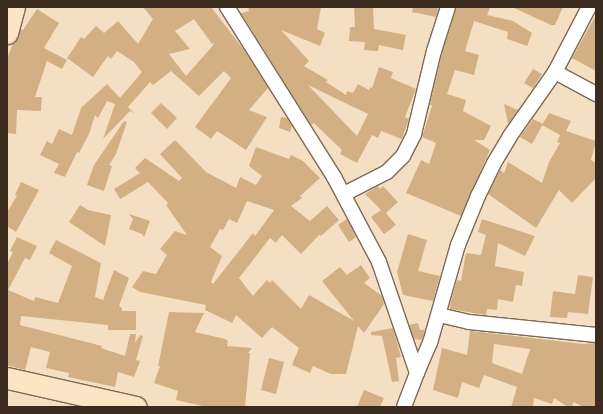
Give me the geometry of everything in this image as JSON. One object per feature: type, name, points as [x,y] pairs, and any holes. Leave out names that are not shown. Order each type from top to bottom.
[{"type":"main road","points":[[7,378],[136,407]]},
{"type":"street","points":[[344,194],[387,172],[403,156],[414,134],[434,51],[448,7]]},
{"type":"street","points":[[404,407],[430,343],[458,245],[494,163],[510,136],[555,72],[589,7]]},
{"type":"street","points":[[230,8],[344,194],[379,262],[417,373]]},
{"type":"street","points":[[555,72],[596,94]]},
{"type":"street","points":[[439,315],[469,322],[596,335]]},
{"type":"building","points":[[143,7],[211,7],[244,50],[268,88],[249,110],[267,117],[246,150],[217,131],[211,139],[195,127],[231,78],[224,71],[199,96],[171,71],[153,85],[150,82],[128,107],[134,113],[130,111],[103,139],[115,104],[107,101],[98,118],[95,115],[89,134],[79,153],[77,152],[65,177],[54,173],[59,164],[40,155],[47,141],[52,144],[59,129],[72,135],[81,108],[107,84],[120,98],[142,72],[134,62],[117,51],[111,59],[108,56],[93,77],[67,58],[81,37],[84,39],[96,26],[104,33],[118,21],[138,44],[153,19]],"holes":[[[194,19],[212,44],[215,43],[186,76],[169,54],[190,49],[175,31]]]},
{"type":"building","points":[[248,7],[321,7],[317,29],[325,33],[320,46],[281,30],[309,61],[304,66],[328,80],[326,82],[346,95],[347,91],[353,93],[358,84],[369,90],[370,87],[372,88],[379,67],[393,72],[391,78],[416,89],[405,117],[409,119],[402,139],[381,131],[378,138],[372,135],[357,163],[340,154],[342,150],[314,123],[311,125],[241,13],[249,11]],"holes":[[[308,85],[368,114],[357,136]]]},
{"type":"building","points":[[354,7],[373,7],[374,29],[406,35],[403,50],[379,45],[378,51],[364,50],[365,42],[349,41],[350,27],[355,27]]},
{"type":"building","points":[[413,7],[439,7],[436,17],[412,12]]},
{"type":"building","points":[[456,7],[490,7],[487,15],[513,21],[532,33],[527,46],[507,39],[508,32],[474,21],[465,51],[479,55],[474,75],[455,70],[447,94],[466,100],[463,111],[491,126],[484,140],[474,140],[490,150],[461,216],[406,193],[421,160],[429,164],[436,143],[422,137],[432,106],[430,104],[442,53]]},
{"type":"building","points":[[512,7],[563,7],[555,25],[551,25]]},
{"type":"building","points":[[37,9],[59,23],[44,48],[67,60],[62,69],[47,61],[35,97],[42,97],[41,111],[17,110],[16,134],[7,133],[7,59],[20,29],[23,30]]},
{"type":"building","points":[[596,15],[596,71],[572,58]]},
{"type":"building","points":[[533,69],[542,74],[533,88],[524,83]]},
{"type":"building","points":[[161,103],[177,118],[167,129],[151,113]]},
{"type":"building","points":[[504,104],[518,110],[508,124]]},
{"type":"building","points":[[549,113],[571,121],[566,131],[596,141],[591,160],[596,163],[596,178],[572,203],[559,190],[536,228],[488,194],[500,170],[504,173],[508,162],[542,183],[549,162],[560,143],[557,142],[560,135],[542,125]]},
{"type":"building","points":[[281,117],[287,118],[292,126],[290,132],[279,128]]},
{"type":"building","points":[[533,119],[543,124],[532,144],[520,137]]},
{"type":"building","points":[[124,121],[127,122],[116,154],[109,165],[112,166],[104,191],[87,185],[94,165]]},
{"type":"building","points":[[175,140],[206,172],[236,188],[240,177],[256,185],[262,176],[249,166],[256,147],[289,159],[291,155],[303,161],[320,178],[300,196],[302,198],[291,206],[310,221],[327,206],[339,220],[321,236],[319,235],[301,254],[282,235],[276,243],[270,238],[239,278],[253,296],[267,280],[270,283],[272,280],[301,309],[309,295],[354,321],[322,281],[340,267],[347,275],[361,265],[370,278],[364,283],[382,296],[384,304],[364,333],[358,326],[346,374],[331,374],[313,366],[310,373],[292,365],[299,348],[272,327],[262,338],[236,315],[232,323],[205,310],[206,305],[140,292],[132,287],[143,271],[156,274],[167,255],[160,249],[175,231],[187,235],[166,205],[168,203],[148,182],[120,199],[114,189],[140,173],[135,168],[145,158],[179,181],[182,178],[160,154]],"holes":[[[247,201],[274,210],[255,236],[253,233],[213,284],[211,282],[222,256],[210,247],[220,229],[223,230],[229,219],[237,223]]]},
{"type":"building","points":[[21,182],[39,190],[16,232],[7,226],[7,212],[17,196],[15,195]]},
{"type":"building","points":[[378,186],[380,189],[383,186],[398,202],[386,213],[396,225],[384,234],[371,217],[381,210],[365,194]]},
{"type":"building","points":[[80,205],[88,210],[111,215],[105,246],[69,222]]},
{"type":"building","points":[[129,214],[150,221],[144,237],[142,234],[129,229],[133,219]]},
{"type":"building","points":[[347,219],[356,237],[349,242],[338,225]]},
{"type":"building","points":[[482,219],[535,236],[525,256],[498,243],[495,266],[524,272],[522,286],[516,285],[513,302],[498,299],[497,310],[487,309],[486,315],[450,309],[457,280],[461,281],[466,253],[481,255],[486,235],[478,232]]},
{"type":"building","points":[[408,234],[427,240],[418,271],[440,276],[433,301],[403,295],[397,272]]},
{"type":"building","points":[[17,237],[37,246],[30,260],[25,258],[8,290],[34,301],[35,297],[58,303],[72,266],[49,253],[56,240],[101,263],[95,297],[103,300],[114,270],[129,278],[119,306],[122,308],[122,311],[136,311],[136,330],[108,330],[108,325],[21,316],[20,325],[102,346],[101,348],[125,356],[130,334],[136,334],[135,343],[140,335],[143,336],[136,360],[140,361],[134,377],[118,372],[115,387],[68,377],[69,373],[46,368],[50,352],[31,347],[25,370],[7,365],[7,264],[13,252],[10,251]]},
{"type":"building","points":[[578,275],[593,277],[588,314],[568,312],[567,318],[550,317],[553,291],[575,294]]},
{"type":"building","points":[[169,312],[204,313],[195,332],[225,339],[228,341],[227,346],[252,348],[248,353],[250,353],[245,407],[207,407],[176,400],[178,391],[154,383],[160,366],[158,366]]},
{"type":"building","points":[[418,323],[420,330],[425,330],[422,340],[414,339],[409,325]]},
{"type":"building","points":[[393,328],[401,357],[396,358],[399,381],[392,382],[382,336],[371,335],[371,332]]},
{"type":"building","points":[[470,331],[583,344],[596,343],[596,407],[583,407],[574,402],[571,407],[568,407],[554,398],[552,404],[534,398],[533,407],[511,407],[517,387],[484,375],[479,388],[462,382],[458,398],[433,390],[442,348],[467,355]],"holes":[[[494,344],[530,349],[522,374],[492,363]]]},
{"type":"building","points":[[269,358],[284,362],[276,394],[261,390]]},
{"type":"building","points":[[364,390],[384,398],[380,407],[357,407]]}]
